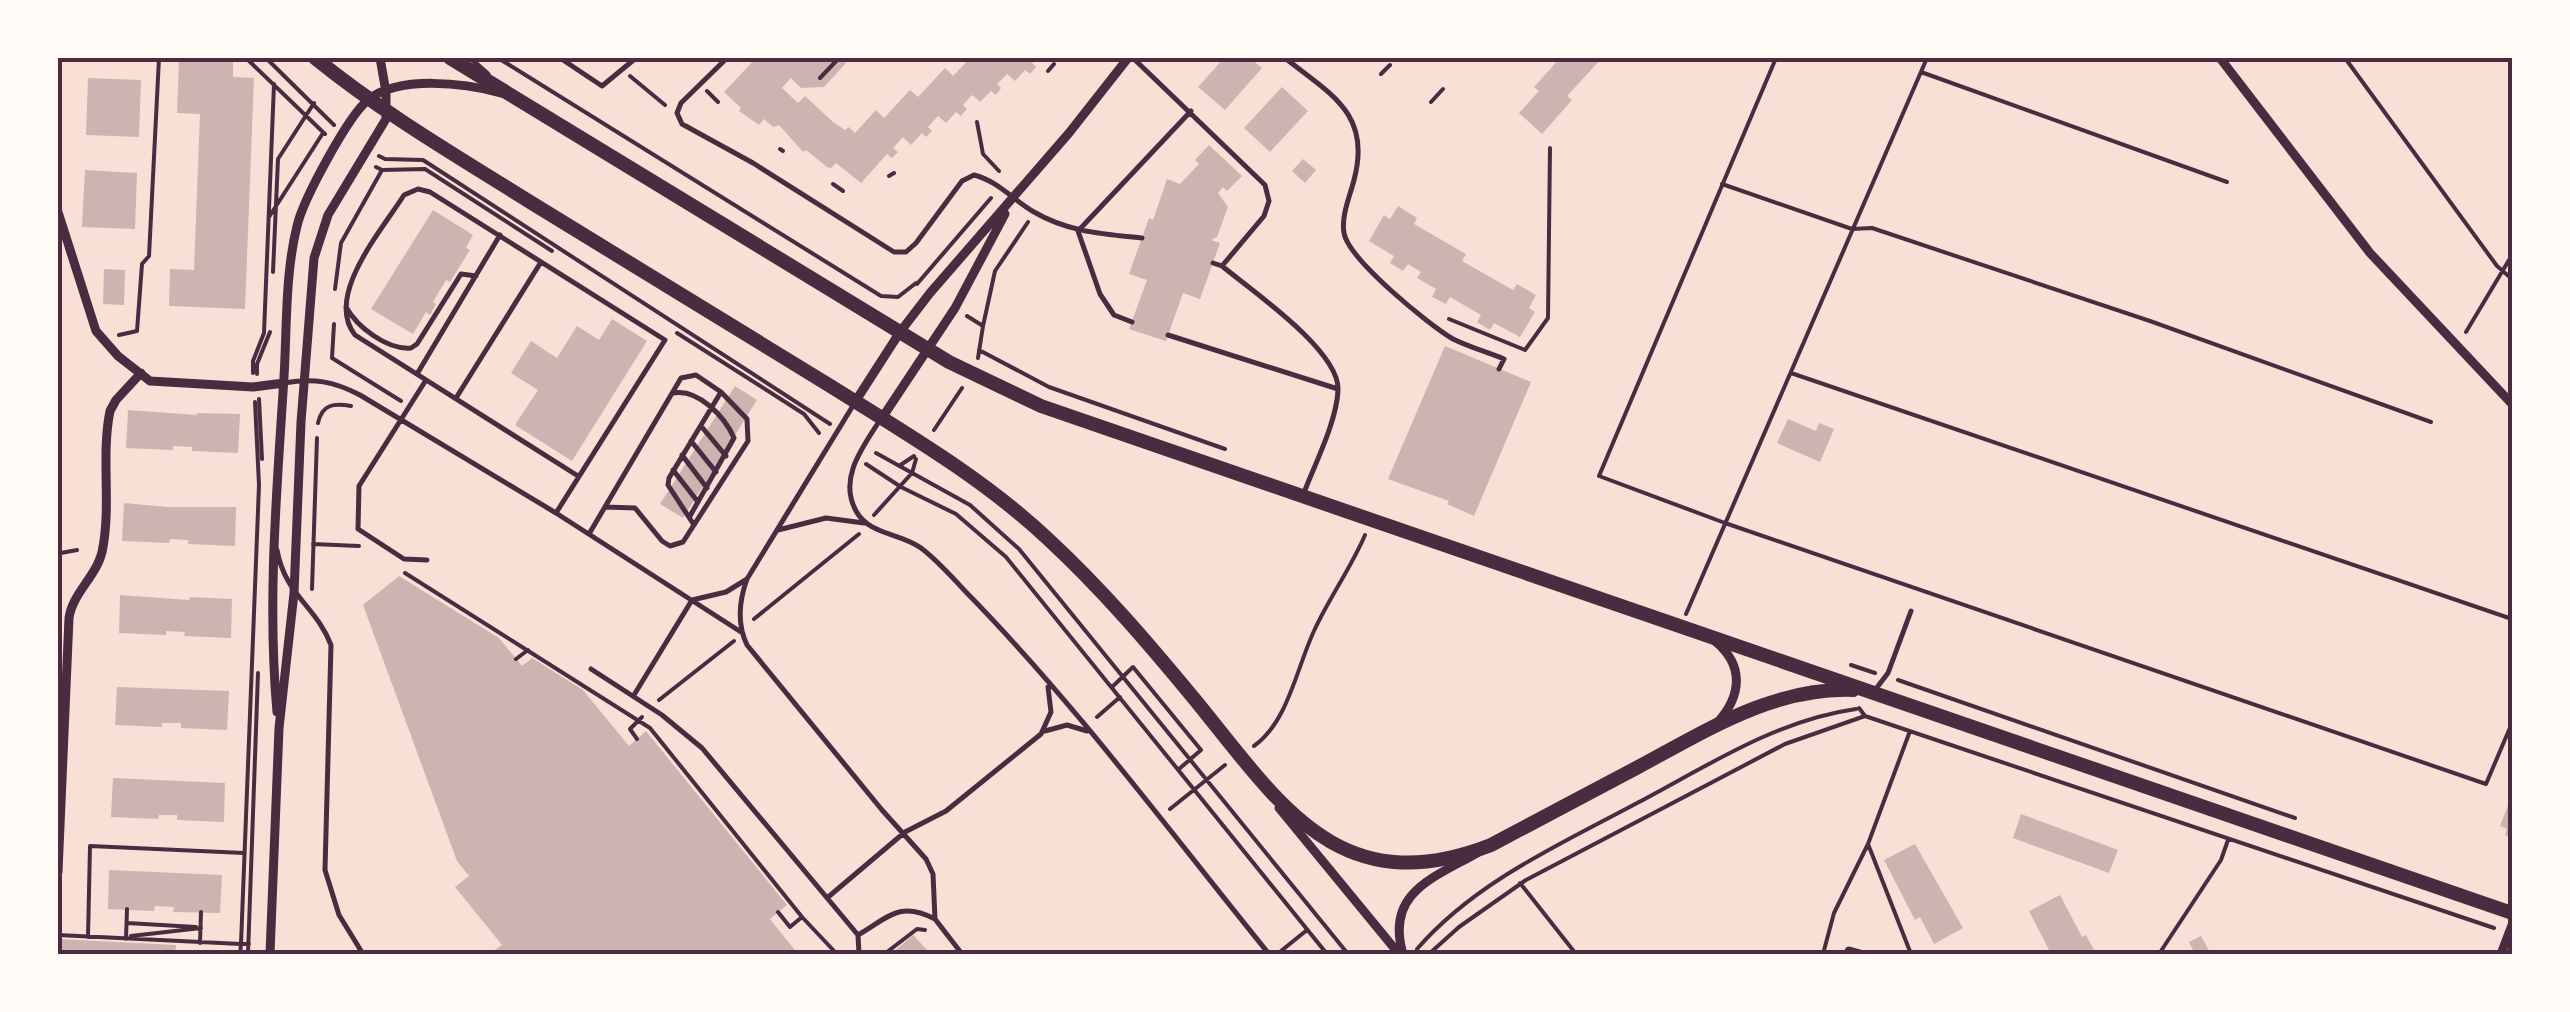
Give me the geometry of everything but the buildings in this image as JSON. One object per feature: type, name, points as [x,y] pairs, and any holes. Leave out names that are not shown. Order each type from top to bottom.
[{"type":"main road","points":[[315,58],[387,112],[973,477],[1069,558],[1112,601],[1260,782],[1306,828],[1329,842],[1372,858],[1438,861],[1491,846],[1708,730],[1786,697],[1838,690],[1873,692]]},
{"type":"main road","points":[[450,58],[900,332],[979,378],[1041,406],[2512,913]]},
{"type":"street","points":[[270,954],[279,728],[294,593],[314,258],[328,215],[383,127],[387,112],[380,58]]},
{"type":"street","points":[[856,402],[900,332],[1130,58]]},
{"type":"street","points":[[2220,58],[2370,253],[2512,404]]},
{"type":"street","points":[[279,728],[274,677],[276,542],[292,252],[298,221],[311,188],[369,99],[440,82],[481,88],[522,101]]},
{"type":"street","points":[[882,418],[960,300],[1014,198]]},
{"type":"street","points":[[58,212],[92,323],[108,346],[141,373],[157,383],[253,387],[284,382]]},
{"type":"street","points":[[58,872],[68,618],[103,550],[110,411],[141,373]]},
{"type":"street","points":[[1702,635],[1726,651],[1736,668],[1738,682],[1729,708],[1708,730]]},
{"type":"street","points":[[1260,782],[1299,836],[1401,954]]},
{"type":"street","points":[[1401,954],[1398,925],[1414,891],[1491,846]]},
{"type":"street","points":[[2501,954],[2511,929]]},
{"type":"lane","points":[[470,58],[522,101]]},
{"type":"lane","points":[[560,58],[602,86],[636,58]]},
{"type":"lane","points":[[727,58],[681,103],[677,113],[682,124],[753,163],[894,252],[906,252],[916,244],[962,182],[974,175],[988,178],[1034,212],[1078,231],[1142,238]]},
{"type":"lane","points":[[1130,58],[1191,111],[1265,185],[1269,201],[1264,216],[1222,266]]},
{"type":"lane","points":[[1284,58],[1345,108],[1359,136],[1360,154],[1343,221],[1344,235],[1356,258],[1452,338],[1504,359],[1500,369]]},
{"type":"lane","points":[[1296,67],[1304,59]]},
{"type":"lane","points":[[1078,231],[1191,111]]},
{"type":"lane","points":[[556,513],[664,340],[430,192],[418,189],[404,195],[348,286],[344,317],[355,335],[578,476]]},
{"type":"lane","points":[[1078,231],[1100,294],[1114,316],[1132,322]]},
{"type":"lane","points":[[416,374],[500,235]]},
{"type":"lane","points":[[456,398],[541,262]]},
{"type":"lane","points":[[1213,263],[1222,266],[1312,343],[1329,363],[1338,389],[1335,408],[1302,498]]},
{"type":"lane","points":[[345,305],[361,326],[392,345],[411,348],[461,274],[476,276]]},
{"type":"lane","points":[[1168,335],[1338,389]]},
{"type":"lane","points":[[589,534],[681,378],[696,375],[722,392],[746,419],[750,433],[683,542],[670,546],[662,541],[635,508],[605,507]]},
{"type":"lane","points":[[426,380],[359,486],[358,529],[404,559],[427,560]]},
{"type":"lane","points":[[284,382],[338,383],[402,418],[741,632]]},
{"type":"lane","points":[[694,525],[668,485],[673,470],[722,392]]},
{"type":"lane","points":[[670,394],[687,393],[712,408],[734,438],[690,516]]},
{"type":"lane","points":[[856,402],[747,580],[741,601],[741,632],[747,645],[860,784],[926,859],[933,874],[935,919]]},
{"type":"lane","points":[[867,524],[851,498],[851,474],[882,418]]},
{"type":"lane","points":[[700,426],[726,456]]},
{"type":"lane","points":[[691,442],[716,472]]},
{"type":"lane","points":[[682,455],[707,488]]},
{"type":"lane","points":[[673,470],[698,502]]},
{"type":"lane","points":[[777,531],[826,518],[844,518],[867,524],[923,550],[1038,672],[1270,954]]},
{"type":"lane","points":[[276,542],[283,574],[324,628],[331,645],[325,870],[339,915],[363,954]]},
{"type":"lane","points":[[634,695],[692,600],[732,590],[747,580]]},
{"type":"lane","points":[[1873,692],[1886,676],[1911,611]]},
{"type":"lane","points":[[592,669],[684,730],[702,748],[858,935],[859,954]]},
{"type":"lane","points":[[1038,672],[1052,706],[1041,734]]},
{"type":"lane","points":[[827,898],[905,832],[946,811],[1041,734],[1059,726],[1087,730]]},
{"type":"lane","points":[[858,935],[888,915],[912,910],[935,919],[962,954]]},
{"type":"path","points":[[115,334],[130,335],[140,321],[142,264],[149,256],[159,58]]},
{"type":"path","points":[[246,58],[333,140]]},
{"type":"path","points":[[266,58],[338,130]]},
{"type":"path","points":[[498,58],[882,296],[898,297],[916,284]]},
{"type":"path","points":[[820,78],[839,58]]},
{"type":"path","points":[[1776,58],[1599,476],[1724,523],[2486,784],[2512,724]]},
{"type":"path","points":[[1680,627],[1927,58]]},
{"type":"path","points":[[2345,58],[2502,273],[2512,279]]},
{"type":"path","points":[[1048,70],[1054,64]]},
{"type":"path","points":[[1381,74],[1390,65]]},
{"type":"path","points":[[622,69],[646,93],[677,113]]},
{"type":"path","points":[[1921,72],[2227,182]]},
{"type":"path","points":[[240,954],[259,485],[252,362],[264,333],[274,84]]},
{"type":"path","points":[[1431,102],[1443,89]]},
{"type":"path","points":[[977,122],[983,154],[1008,176]]},
{"type":"path","points":[[269,218],[324,133]]},
{"type":"path","points":[[1444,317],[1525,350],[1548,318],[1550,148]]},
{"type":"path","points":[[380,156],[423,160],[822,419]]},
{"type":"path","points":[[372,164],[382,170]]},
{"type":"path","points":[[833,184],[843,191]]},
{"type":"path","points":[[1722,184],[1852,229],[1872,228],[2150,321],[2431,422]]},
{"type":"path","points":[[977,362],[995,271],[1034,212]]},
{"type":"path","points":[[2454,344],[2466,332],[2512,255]]},
{"type":"path","points":[[961,312],[983,326]]},
{"type":"path","points":[[979,350],[1049,387],[1227,450]]},
{"type":"path","points":[[1791,373],[2512,619]]},
{"type":"path","points":[[932,432],[960,392]]},
{"type":"path","points":[[312,590],[320,412],[339,404],[363,410]]},
{"type":"path","points":[[804,414],[822,435]]},
{"type":"path","points":[[874,452],[970,505],[1019,549],[1348,954]]},
{"type":"path","points":[[637,739],[630,729],[649,706],[665,698],[859,535],[912,474],[918,453],[899,466]]},
{"type":"path","points":[[866,464],[900,487],[956,514],[990,541],[1327,954]]},
{"type":"path","points":[[1159,818],[1206,778],[1264,740],[1280,714],[1315,629],[1365,538],[1369,520]]},
{"type":"path","points":[[313,544],[362,546]]},
{"type":"path","points":[[58,558],[61,552],[77,550]]},
{"type":"path","points":[[395,567],[640,720],[802,917],[834,952],[846,954]]},
{"type":"path","points":[[516,659],[528,650]]},
{"type":"path","points":[[1847,664],[2310,823]]},
{"type":"path","points":[[1112,687],[1133,667],[1188,734],[1200,750],[1179,770]]},
{"type":"path","points":[[1413,954],[1450,914],[1510,872],[1774,730],[1860,708],[1873,692]]},
{"type":"path","points":[[1087,730],[1120,697]]},
{"type":"path","points":[[1860,708],[1865,716]]},
{"type":"path","points":[[1429,954],[1520,884],[1785,744],[1865,716],[2228,840],[2511,929]]},
{"type":"path","points":[[1823,954],[1834,913],[1868,844],[1910,731]]},
{"type":"path","points":[[2158,954],[2197,899],[2228,840]]},
{"type":"path","points":[[1868,844],[1911,954]]},
{"type":"path","points":[[88,936],[90,846],[246,853]]},
{"type":"path","points":[[1520,884],[1576,954]]},
{"type":"path","points":[[126,938],[128,909]]},
{"type":"path","points":[[200,942],[202,912]]},
{"type":"path","points":[[778,912],[790,927],[802,917]]},
{"type":"path","points":[[127,924],[201,928]]},
{"type":"path","points":[[126,938],[201,928]]},
{"type":"path","points":[[873,954],[887,952],[917,929],[928,930]]},
{"type":"path","points":[[1281,951],[1307,930]]},
{"type":"path","points":[[58,936],[248,944],[248,954]]}]
